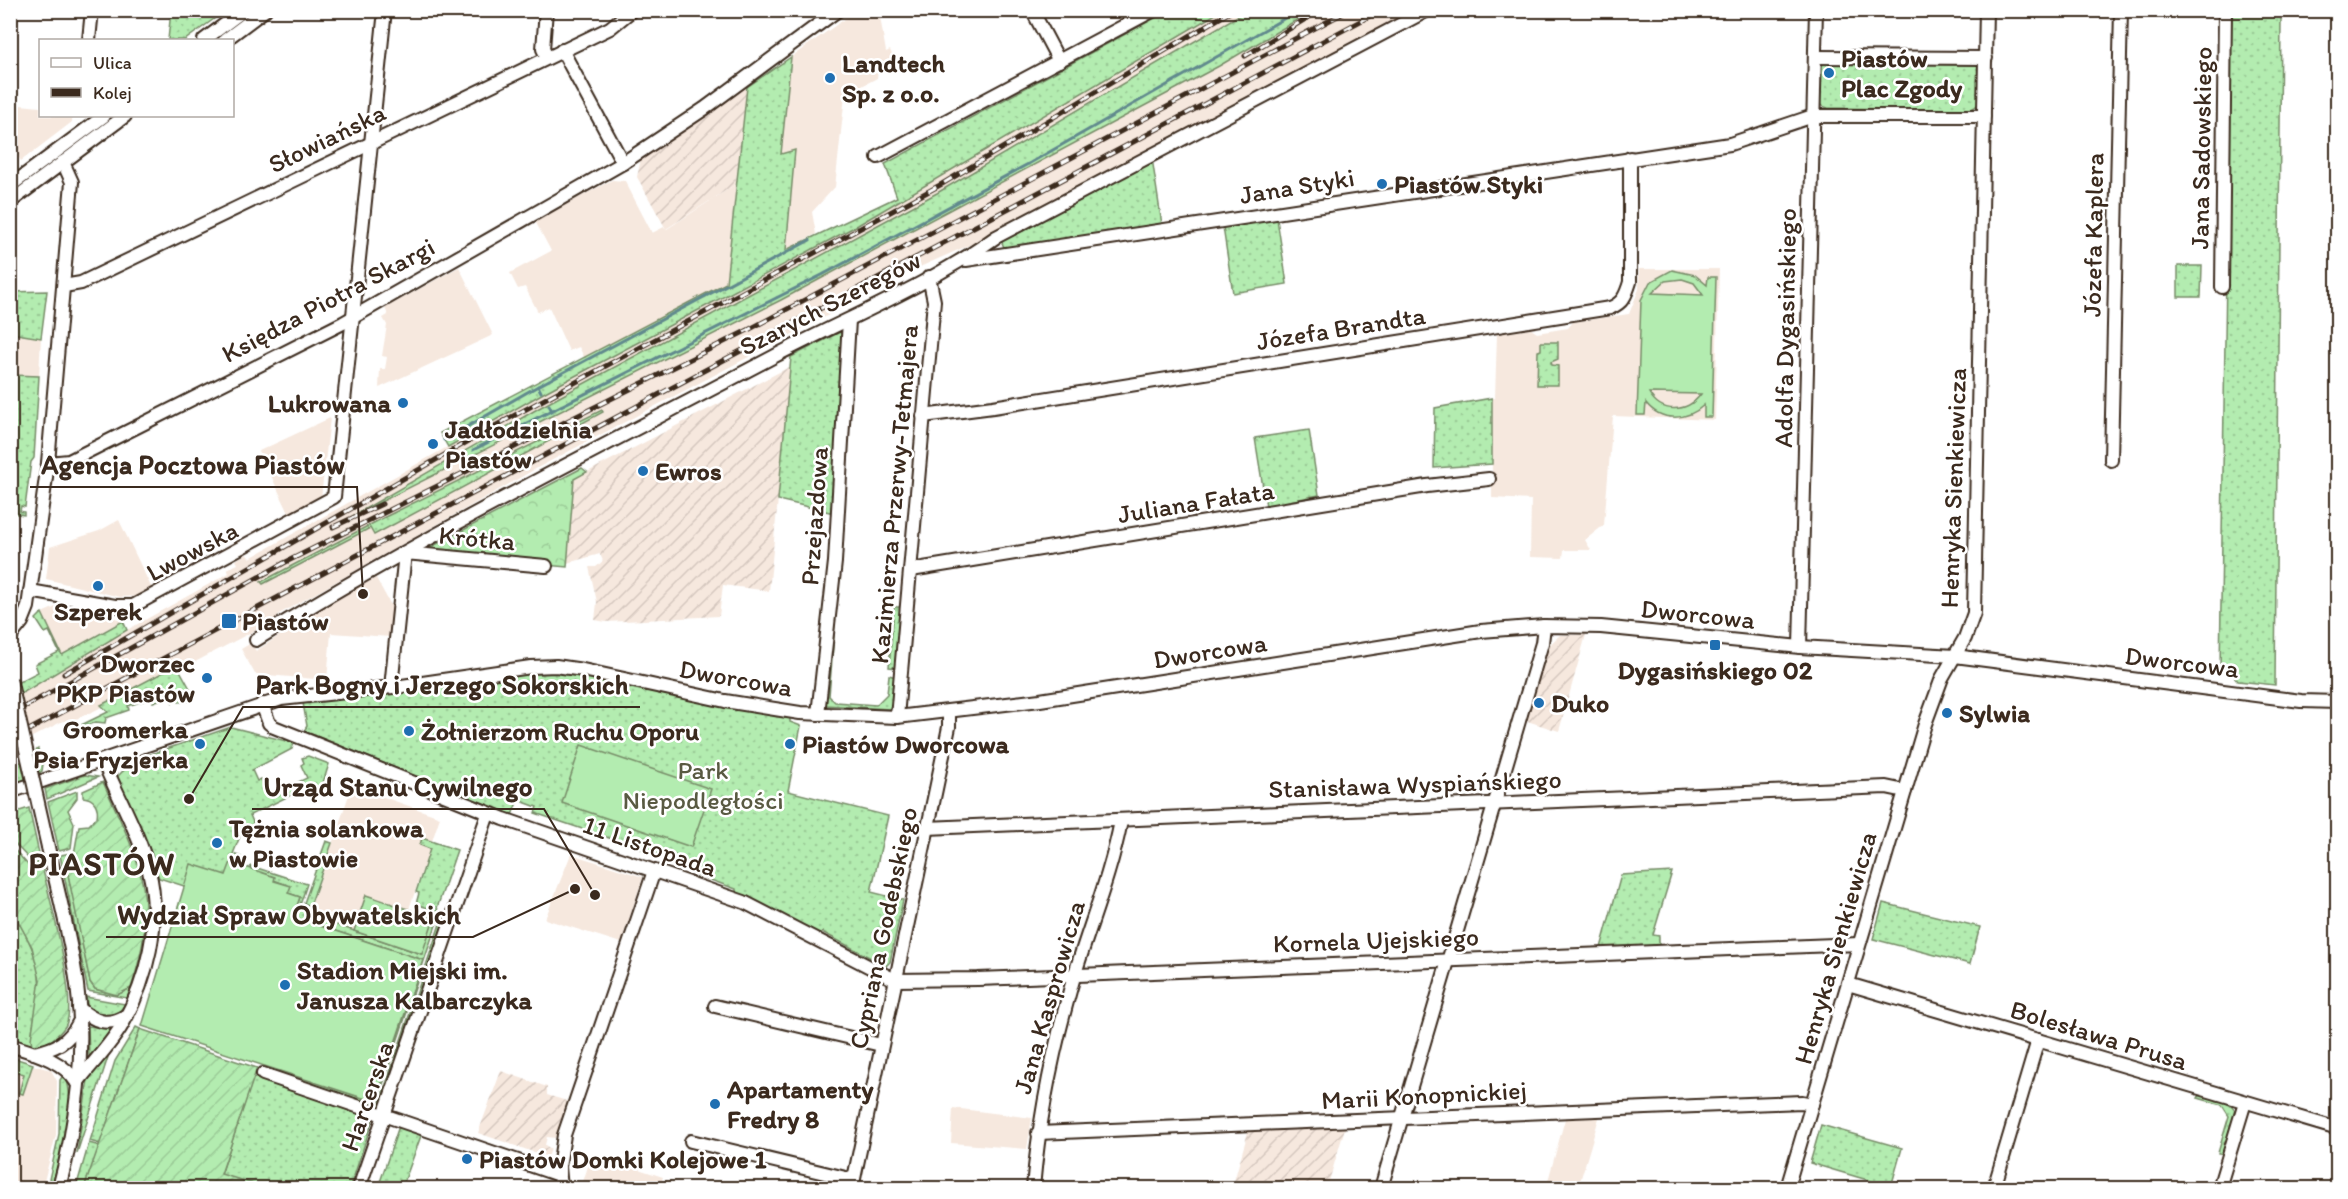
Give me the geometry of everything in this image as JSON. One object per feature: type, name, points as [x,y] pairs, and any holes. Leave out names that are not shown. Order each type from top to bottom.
[{"type":"street","points":[[89,39],[92,10]]},
{"type":"street","points":[[205,39],[244,10]]},
{"type":"street","points":[[226,39],[265,10]]},
{"type":"street","points":[[354,314],[385,10]]},
{"type":"street","points":[[546,10],[543,49],[547,57]]},
{"type":"street","name":"Słowiańska","points":[[64,286],[81,283],[610,28],[632,10]]},
{"type":"street","name":"Księdza Piotra Skargi","points":[[48,463],[69,460],[343,323],[354,314],[623,163],[704,109],[838,10]]},
{"type":"street","points":[[1032,10],[1059,60]]},
{"type":"street","points":[[878,157],[1154,10]]},
{"type":"street","name":"Szarych Szeregów","points":[[256,640],[320,600],[405,553],[962,261],[996,237],[1428,10]]},
{"type":"street","name":"Adolfa Dygasińskiego","points":[[1800,646],[1816,10]]},
{"type":"street","name":"Józefa Kaplera","points":[[2111,460],[2121,10]]},
{"type":"street","name":"Józefa Kaplera","points":[[2123,290],[2128,10]]},
{"type":"street","name":"Jana Sadowskiego","points":[[2222,287],[2225,10]]},
{"type":"street","name":"Henryka Sienkiewicza","points":[[1787,1188],[1932,701],[1971,624],[1975,597],[1987,11]]},
{"type":"street","points":[[562,50],[623,163]]},
{"type":"street","points":[[1815,57],[1986,58]]},
{"type":"street","name":"Jana Styki","points":[[962,261],[1730,144],[1813,116],[1984,116]]},
{"type":"street","points":[[10,202],[124,117]]},
{"type":"street","points":[[10,186],[89,120]]},
{"type":"street","name":"Józefa Brandta","points":[[923,416],[993,407],[1619,305],[1630,282],[1630,158]]},
{"type":"street","points":[[10,637],[25,615],[48,463],[72,182],[63,162]]},
{"type":"street","name":"Kazimierza Przerwy-Tetmajera","points":[[897,717],[934,301],[929,277]]},
{"type":"street","name":"Lwowska","points":[[30,591],[115,606],[133,606],[333,499],[339,466],[354,314]]},
{"type":"street","name":"Przejazdowa","points":[[818,714],[835,562],[849,320]]},
{"type":"street","name":"Juliana Fałata","points":[[911,570],[1427,486],[1489,479]]},
{"type":"street","points":[[391,687],[405,553]]},
{"type":"street","name":"Krótka","points":[[405,553],[546,566]]},
{"type":"street","points":[[1381,1188],[1542,643],[1544,626]]},
{"type":"street","name":"Dworcowa","points":[[10,792],[262,704],[292,697],[391,687],[527,668],[556,666],[736,703],[818,714],[897,717],[1040,700],[1481,632],[1544,626],[1621,628],[1800,646],[1955,656],[2301,701],[2337,702]]},
{"type":"street","points":[[10,679],[73,960],[80,1015],[77,1083],[66,1161],[59,1188]]},
{"type":"street","name":"11 Listopada","points":[[262,704],[269,723],[274,727],[488,814],[744,902],[895,980]]},
{"type":"street","name":"Cypriana Godebskiego","points":[[853,1184],[949,727],[949,712]]},
{"type":"street","points":[[77,1083],[116,1034],[133,1003],[151,943],[153,899],[143,852],[103,760]]},
{"type":"street","name":"Stanisława Wyspiańskiego","points":[[927,828],[1886,787],[1905,791]]},
{"type":"street","name":"Harcerska","points":[[359,1188],[488,814]]},
{"type":"street","name":"Jana Kasprowicza","points":[[1033,1188],[1038,1133],[1048,1073],[1076,974],[1115,852],[1120,821]]},
{"type":"street","points":[[561,1188],[564,1135],[654,871]]},
{"type":"street","name":"Kornela Ujejskiego","points":[[895,980],[1859,944]]},
{"type":"street","name":"Bolesława Prusa","points":[[1848,984],[2337,1130]]},
{"type":"street","points":[[715,1006],[881,1045]]},
{"type":"street","points":[[80,1015],[100,1022],[113,1021],[125,1016]]},
{"type":"street","points":[[34,1053],[60,1045],[71,1035],[80,1015]]},
{"type":"street","points":[[1994,1188],[2038,1040]]},
{"type":"street","points":[[10,1045],[64,1067],[77,1083]]},
{"type":"street","points":[[263,1074],[560,1174]]},
{"type":"street","name":"Marii Konopnickiej","points":[[1038,1133],[1194,1129],[1402,1117],[1802,1102],[1812,1104]]},
{"type":"street","points":[[2219,1188],[2245,1102]]},
{"type":"street","points":[[691,1141],[853,1184]]},
{"type":"shaded area","points":[[856,11],[879,11],[886,52],[890,50],[895,61],[878,70],[877,78],[845,95],[835,187],[812,212],[816,234],[785,250],[795,151],[781,154],[791,57]]},
{"type":"shaded area","points":[[1221,11],[1246,11],[937,193],[539,408],[364,509],[781,300],[1219,66],[1312,11],[1426,11],[992,235],[922,266],[539,467],[279,614],[276,619],[180,670],[177,666],[96,710],[67,723],[63,721],[11,748],[11,700],[127,630],[229,573],[227,569],[238,564],[236,560],[246,554],[250,558],[547,391],[858,225]]},
{"type":"shaded area","points":[[747,87],[736,184],[666,229],[637,177],[641,158]]},
{"type":"shaded area","points":[[20,105],[39,107],[39,117],[72,117],[72,122],[21,161],[11,147],[11,115],[19,115]]},
{"type":"shaded area","points":[[612,180],[625,181],[652,233],[664,227],[667,229],[736,184],[726,283],[585,359],[579,347],[569,351],[549,307],[538,312],[525,287],[518,289],[510,273],[551,251],[535,221]]},
{"type":"shaded area","points":[[459,267],[493,335],[379,388],[380,369],[385,369],[387,357],[382,356],[387,325],[383,318],[388,315],[385,308]]},
{"type":"shaded area","points":[[1639,269],[1719,269],[1715,420],[1613,416],[1604,525],[1585,540],[1591,550],[1564,550],[1563,558],[1530,557],[1531,500],[1492,498],[1492,398],[1495,398],[1497,334],[1531,329],[1537,333],[1568,328],[1573,322],[1629,314],[1639,289]]},
{"type":"shaded area","points":[[10,333],[41,338],[39,376],[11,375]]},
{"type":"shaded area","points":[[791,366],[769,591],[723,585],[719,616],[606,622],[595,620],[597,602],[589,567],[596,567],[603,561],[600,554],[567,563],[574,479]]},
{"type":"shaded area","points":[[330,418],[321,498],[290,515],[259,451]]},
{"type":"shaded area","points":[[119,520],[152,589],[139,596],[120,597],[46,579],[50,547],[99,531]]},
{"type":"shaded area","points":[[376,578],[393,609],[391,637],[331,633],[327,680],[255,674],[241,649],[251,643],[256,651],[334,600]]},
{"type":"shaded area","points":[[58,606],[67,606],[70,611],[81,608],[83,615],[94,610],[123,621],[61,655],[42,613]]},
{"type":"shaded area","points":[[1560,635],[1586,635],[1559,731],[1527,721],[1530,710],[1528,707],[1545,649]]},
{"type":"shaded area","points":[[358,788],[440,817],[432,841],[422,838],[420,844],[430,848],[409,909],[434,918],[354,931],[308,914],[351,789],[357,791]]},
{"type":"shaded area","points":[[571,854],[643,877],[621,943],[545,919]]},
{"type":"shaded area","points":[[10,1059],[51,1070],[57,1081],[56,1135],[43,1185],[39,1184],[37,1188],[11,1188]]},
{"type":"shaded area","points":[[501,1071],[547,1087],[547,1095],[567,1101],[555,1138],[547,1137],[545,1145],[551,1149],[548,1157],[478,1133]]},
{"type":"shaded area","points":[[953,1108],[1032,1118],[1027,1149],[951,1143]]},
{"type":"shaded area","points":[[1599,1118],[1578,1188],[1546,1188],[1565,1119]]},
{"type":"shaded area","points":[[1345,1128],[1327,1188],[1232,1188],[1248,1132]]},
{"type":"shaded area","points":[[592,1154],[663,1177],[659,1188],[581,1188]]},
{"type":"green space","points":[[171,10],[225,11],[186,39],[168,39]]},
{"type":"green space","points":[[1168,11],[1221,11],[858,225],[547,391],[448,447],[440,433],[726,283],[747,87],[791,57],[781,154],[795,150],[786,250],[897,197],[885,164]]},
{"type":"green space","points":[[1246,11],[1312,11],[1219,66],[781,300],[351,517],[539,408],[937,193]]},
{"type":"green space","points":[[2230,11],[2289,11],[2281,17],[2275,685],[2238,681],[2230,671],[2220,670]]},
{"type":"green space","points":[[1822,61],[1979,63],[1978,105],[1970,110],[1828,108],[1819,105]]},
{"type":"green space","points":[[1152,158],[1162,225],[1005,250],[1001,240]]},
{"type":"green space","points":[[1277,219],[1287,284],[1233,293],[1223,227]]},
{"type":"green space","points":[[2178,266],[2202,266],[2201,297],[2178,297]]},
{"type":"green space","points":[[1672,270],[1695,275],[1707,285],[1708,277],[1716,277],[1712,417],[1704,417],[1704,405],[1690,414],[1674,417],[1659,414],[1646,403],[1645,415],[1637,415],[1641,300],[1650,282]],"holes":[[[1682,279],[1694,283],[1703,295],[1652,293],[1665,281]],[[1650,393],[1701,394],[1689,405],[1674,409],[1660,405]]]},
{"type":"green space","points":[[47,291],[41,338],[11,333],[11,292]]},
{"type":"green space","points":[[840,332],[843,336],[834,513],[778,500],[791,357]]},
{"type":"green space","points":[[1541,342],[1558,342],[1558,359],[1551,362],[1552,365],[1558,366],[1558,385],[1537,385],[1538,351],[1541,350]]},
{"type":"green space","points":[[11,375],[39,376],[34,458],[31,462],[25,507],[21,506],[20,511],[24,512],[24,515],[17,514],[10,492]]},
{"type":"green space","points":[[1492,398],[1492,464],[1434,468],[1435,408]]},
{"type":"green space","points":[[602,410],[603,412],[374,535],[370,528],[263,584],[261,582],[383,518]]},
{"type":"green space","points":[[1309,430],[1319,495],[1266,506],[1255,438]]},
{"type":"green space","points":[[582,468],[587,472],[574,479],[567,567],[434,555],[430,552],[429,548]]},
{"type":"green space","points":[[840,562],[829,696],[835,702],[876,705],[887,694],[889,675],[896,677],[893,702],[889,709],[825,705]]},
{"type":"green space","points":[[894,607],[903,607],[897,668],[889,667]]},
{"type":"green space","points":[[42,613],[62,655],[123,621],[127,630],[11,700],[11,686],[38,672],[35,664],[59,652],[49,631],[45,633],[36,619]]},
{"type":"green space","points":[[177,665],[193,694],[188,697],[190,701],[179,702],[180,695],[173,694],[172,701],[170,696],[153,702],[151,698],[128,706],[129,710],[106,718],[105,723],[96,722],[65,733],[108,712],[101,705]]},
{"type":"green space","name":"Park Niepodległości","points":[[543,671],[565,672],[790,717],[790,722],[801,726],[788,791],[888,816],[871,892],[903,900],[890,962],[886,966],[822,932],[820,935],[736,894],[736,889],[688,872],[689,865],[535,813],[537,807],[518,800],[512,815],[304,731],[307,726],[303,703]]},
{"type":"green space","points":[[231,727],[294,743],[292,749],[252,770],[257,781],[261,779],[269,796],[307,778],[301,765],[304,763],[302,758],[308,756],[329,764],[321,789],[309,796],[305,788],[250,815],[253,822],[250,833],[242,831],[233,854],[241,857],[238,873],[184,886],[159,878],[117,777],[134,760]]},
{"type":"green space","points":[[581,745],[711,789],[691,847],[562,803]]},
{"type":"green space","points":[[38,749],[43,764],[42,771],[35,776],[11,784],[11,769]]},
{"type":"green space","points":[[85,775],[98,777],[47,799],[45,789]]},
{"type":"green space","points":[[103,782],[136,859],[145,905],[140,957],[131,988],[117,995],[95,989],[90,982],[65,860],[73,860],[79,826],[89,825],[97,817],[95,803],[83,797],[83,791]]},
{"type":"green space","points":[[77,791],[77,798],[68,810],[74,823],[71,848],[59,851],[48,802]]},
{"type":"green space","points":[[29,808],[40,858],[30,860],[15,844],[13,813]]},
{"type":"green space","points":[[422,838],[457,850],[437,908],[440,912],[416,904],[419,893],[416,892],[430,849],[420,845]]},
{"type":"green space","points":[[326,841],[332,843],[310,906],[304,903]]},
{"type":"green space","points":[[12,847],[28,865],[41,862],[65,968],[69,1008],[67,1022],[63,1030],[52,1040],[52,1044],[32,1045],[40,980],[32,947],[11,908]]},
{"type":"green space","points":[[76,852],[73,860],[66,860],[90,982],[95,989],[117,995],[131,988],[127,998],[88,991],[60,855]]},
{"type":"green space","name":"Stadion Miejski im. Janusza Kalbarczyka","points":[[231,862],[275,877],[274,881],[291,886],[288,893],[300,897],[293,917],[423,960],[375,1102],[142,1026],[191,864],[226,875]]},
{"type":"green space","points":[[251,866],[307,884],[300,905],[309,909],[308,915],[421,954],[434,918],[438,919],[377,1102],[382,1105],[378,1108],[286,1079],[279,1070],[375,1102],[423,960],[293,917],[300,897],[288,893],[290,886],[274,880],[243,888]]},
{"type":"green space","points":[[1672,872],[1653,935],[1659,936],[1659,945],[1601,948],[1621,875]]},
{"type":"green space","points":[[366,895],[434,918],[422,954],[354,931]]},
{"type":"green space","points":[[1883,903],[1980,927],[1970,964],[1873,939]]},
{"type":"green space","points":[[10,908],[28,939],[39,972],[39,995],[32,1045],[11,1038]]},
{"type":"green space","points":[[443,915],[447,916],[383,1103],[380,1102]]},
{"type":"green space","points":[[86,997],[125,1004],[117,1015],[106,1019],[88,1009]]},
{"type":"green space","points":[[88,1026],[113,1029],[90,1058],[89,1057]]},
{"type":"green space","points":[[136,1027],[140,1029],[100,1144],[90,1141],[115,1061]]},
{"type":"green space","points":[[140,1029],[257,1068],[221,1174],[267,1188],[84,1188]]},
{"type":"green space","points":[[112,1048],[109,1054],[77,1153],[88,1079]]},
{"type":"green space","points":[[11,1057],[33,1064],[23,1094],[19,1093],[24,1074],[11,1070]]},
{"type":"green space","points":[[64,1074],[68,1085],[69,1113],[63,1146],[51,1188],[48,1184],[59,1134],[60,1080]]},
{"type":"green space","points":[[253,1077],[373,1119],[350,1188],[267,1188],[221,1175]]},
{"type":"green space","points":[[2201,1093],[2226,1103],[2236,1113],[2236,1120],[2225,1154],[2218,1153],[2229,1116],[2222,1105],[2198,1098]]},
{"type":"green space","points":[[1821,1125],[1902,1148],[1891,1187],[1810,1163]]},
{"type":"green space","points":[[399,1126],[422,1133],[402,1188],[378,1188]]},
{"type":"green space","points":[[89,1143],[100,1146],[84,1188],[76,1188]]},
{"type":"waterway","points":[[473,450],[822,275],[1030,163],[1299,10]]},
{"type":"waterway","points":[[538,386],[810,240]]},
{"type":"waterway","points":[[444,440],[538,386],[541,392]]},
{"type":"waterway","points":[[549,405],[552,411]]},
{"type":"railway","points":[[64,674],[493,427],[942,184],[1233,10]]},
{"type":"railway","points":[[1245,56],[1320,10]]},
{"type":"railway","points":[[10,715],[284,563],[748,330],[1349,10]]},
{"type":"railway","points":[[10,740],[1381,10]]},
{"type":"railway","points":[[333,527],[382,504]]},
{"type":"place","name":"Piastów Plac Zgody","points":[[1829,73]]},
{"type":"place","name":"Landtech Sp. z o.o.","points":[[830,78]]},
{"type":"place","name":"Piastów Styki","points":[[1382,184]]},
{"type":"place","name":"Lukrowana","points":[[403,403]]},
{"type":"place","name":"Jadłodzielnia Piastów","points":[[433,444]]},
{"type":"place","name":"Ewros","points":[[643,471]]},
{"type":"place","name":"Szperek","points":[[98,586]]},
{"type":"place","name":"Agencja Pocztowa Piastów","points":[[363,594]]},
{"type":"place","name":"Piastów","points":[[229,621]]},
{"type":"place","name":"Dygasińskiego 02","points":[[1715,645]]},
{"type":"place","name":"Dworzec PKP Piastów","points":[[207,678]]},
{"type":"place","name":"Duko","points":[[1539,703]]},
{"type":"place","name":"Sylwia","points":[[1947,713]]},
{"type":"place","name":"Żołnierzom Ruchu Oporu","points":[[409,731]]},
{"type":"place","name":"Groomerka Psia Fryzjerka","points":[[200,744]]},
{"type":"place","name":"Piastów Dworcowa","points":[[790,744]]},
{"type":"place","name":"Park Bogny i Jerzego Sokorskich","points":[[189,799]]},
{"type":"place","name":"Tężnia solankowa w Piastowie","points":[[217,843]]},
{"type":"place","name":"Wydział Spraw Obywatelskich","points":[[575,889]]},
{"type":"place","name":"Urząd Stanu Cywilnego","points":[[595,895]]},
{"type":"place","name":"Stadion Miejski im. Janusza Kalbarczyka","points":[[285,985]]},
{"type":"place","name":"Apartamenty Fredry 8","points":[[715,1104]]},
{"type":"place","name":"Piastów Domki Kolejowe 1","points":[[467,1159]]},
{"type":"district","name":"PIASTÓW","points":[[102,864]]}]
